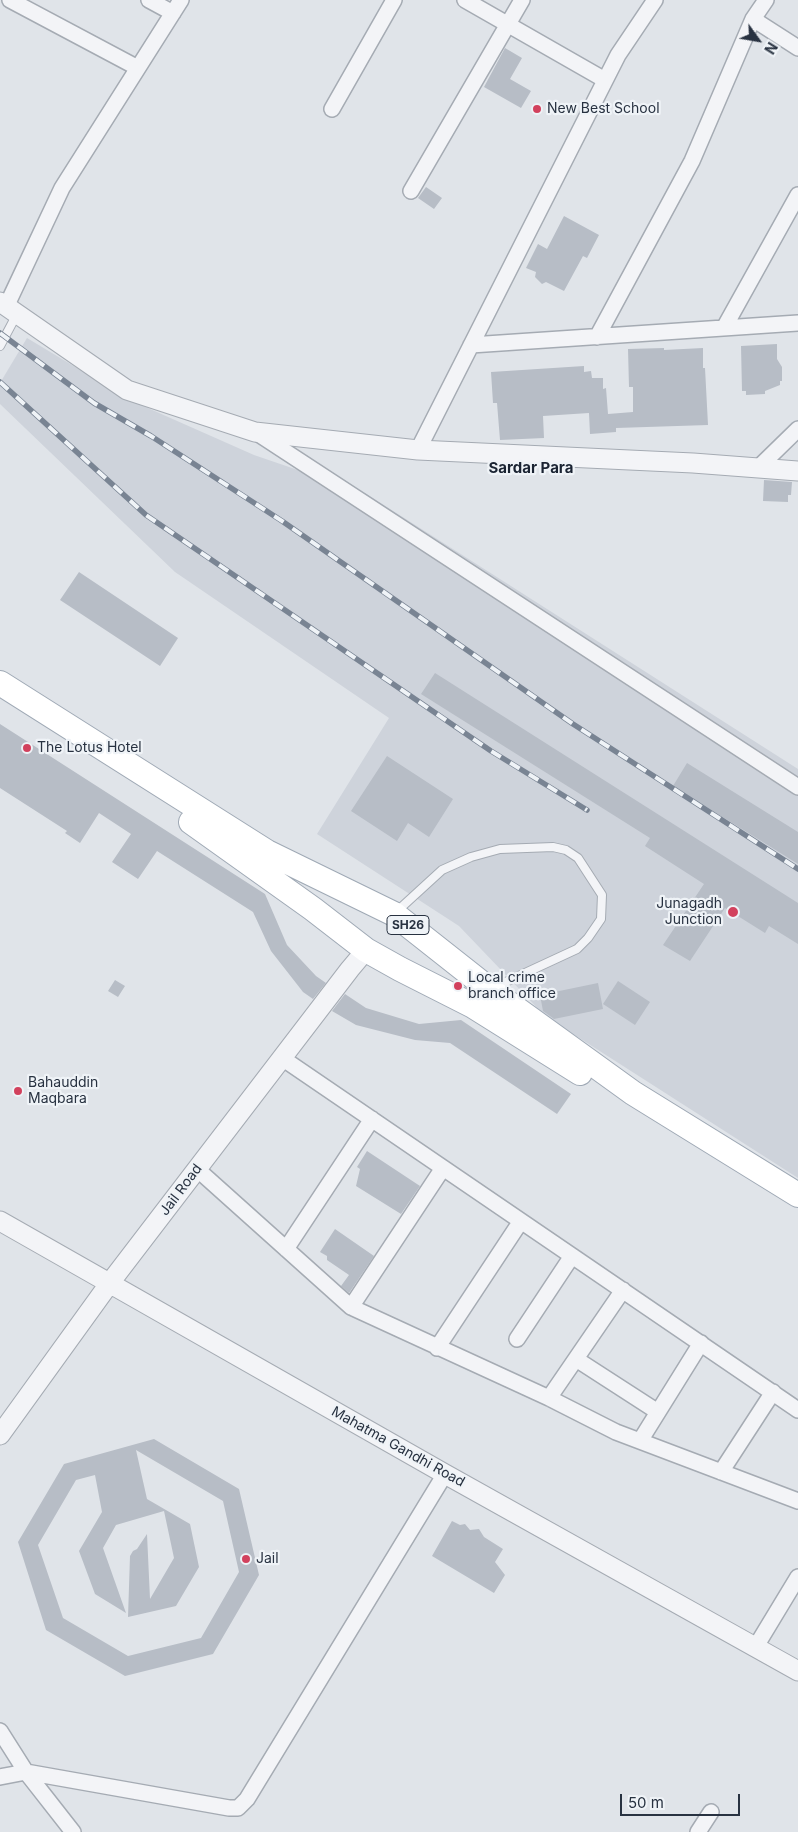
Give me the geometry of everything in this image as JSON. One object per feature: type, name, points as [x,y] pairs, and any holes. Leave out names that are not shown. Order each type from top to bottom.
[{"type":"main road","name":"SH26","points":[[0,683],[267,852],[394,914],[489,990],[633,1092],[798,1195]]},
{"type":"main road","points":[[0,698],[88,753],[205,831],[314,909],[366,950],[473,1006],[798,1209]]},
{"type":"main road","points":[[314,909],[331,883]]},
{"type":"main road","points":[[400,969],[421,936]]},
{"type":"street","points":[[10,0],[138,68]]},
{"type":"street","points":[[149,0],[177,6],[62,188],[8,308],[127,390],[255,432],[418,450],[693,463],[798,471]]},
{"type":"street","points":[[332,109],[394,0]]},
{"type":"street","points":[[465,0],[605,80]]},
{"type":"street","points":[[411,191],[522,0]]},
{"type":"street","points":[[418,450],[618,54],[655,0]]},
{"type":"street","points":[[597,336],[692,161],[753,20],[766,0]]},
{"type":"street","points":[[753,20],[798,48]]},
{"type":"street","points":[[724,328],[798,195]]},
{"type":"street","points":[[471,345],[798,323]]},
{"type":"street","points":[[758,468],[798,429]]},
{"type":"street","points":[[255,432],[798,787]]},
{"type":"street","name":"Jail Road","points":[[0,1434],[109,1284],[366,950]]},
{"type":"street","points":[[282,1058],[798,1410]]},
{"type":"street","points":[[286,1249],[372,1119]]},
{"type":"street","points":[[351,1307],[443,1168]]},
{"type":"street","points":[[197,1169],[351,1307],[549,1398],[616,1432],[798,1501]]},
{"type":"street","name":"Mahatma Gandhi Road","points":[[0,1221],[445,1474],[798,1671]]},
{"type":"street","points":[[438,1348],[521,1221]]},
{"type":"street","points":[[517,1339],[572,1256]]},
{"type":"street","points":[[549,1398],[623,1290]]},
{"type":"street","points":[[640,1441],[701,1344]]},
{"type":"street","points":[[576,1359],[658,1412]]},
{"type":"street","points":[[721,1472],[773,1392]]},
{"type":"street","points":[[0,1777],[26,1772],[229,1808],[238,1808],[247,1799],[445,1474]]},
{"type":"street","points":[[755,1648],[798,1577]]},
{"type":"street","points":[[0,1731],[26,1772],[73,1832]]},
{"type":"street","points":[[698,1832],[711,1812]]},
{"type":"lane","points":[[0,346],[8,308]]},
{"type":"lane","points":[[394,914],[442,870],[471,857],[500,849],[553,847],[566,850],[578,858],[602,895],[601,919],[577,949],[489,990]]},
{"type":"shaded area","points":[[27,338],[132,401],[254,455],[365,493],[798,769],[798,1178],[545,1016],[459,926],[317,834],[389,718],[175,572],[0,404],[0,383]]},
{"type":"building","points":[[505,48],[522,58],[510,79],[531,91],[521,108],[484,87]]},
{"type":"building","points":[[426,187],[442,198],[434,209],[418,198]]},
{"type":"building","points":[[564,216],[599,235],[587,258],[583,256],[564,291],[546,282],[542,284],[535,277],[536,272],[526,268],[538,244],[547,249]]},
{"type":"building","points":[[777,344],[777,359],[782,367],[782,381],[780,381],[780,385],[765,391],[765,394],[746,395],[746,391],[742,391],[741,346]]},
{"type":"building","points":[[664,348],[664,350],[703,348],[708,425],[616,428],[616,432],[590,434],[589,413],[543,416],[544,438],[500,440],[497,403],[493,403],[491,372],[584,366],[584,372],[591,371],[592,378],[603,378],[603,389],[606,388],[608,414],[633,412],[633,387],[629,387],[628,349]]},
{"type":"building","points":[[764,480],[792,482],[791,495],[788,495],[788,502],[763,501]]},
{"type":"building","points":[[79,572],[178,638],[160,666],[60,600]]},
{"type":"building","points":[[435,673],[798,903],[798,944],[769,926],[765,933],[725,908],[690,961],[663,945],[704,884],[645,846],[650,838],[421,694]]},
{"type":"building","points":[[0,724],[265,894],[287,945],[316,976],[326,983],[313,999],[303,992],[271,951],[253,912],[157,851],[138,879],[112,862],[131,834],[99,813],[80,843],[65,833],[67,831],[0,788]]},
{"type":"building","points":[[387,756],[453,799],[429,837],[408,823],[397,841],[351,811]]},
{"type":"building","points":[[687,763],[798,832],[798,864],[673,786]]},
{"type":"building","points":[[115,980],[125,986],[118,997],[108,991]]},
{"type":"building","points":[[618,981],[650,1002],[635,1025],[603,1004]]},
{"type":"building","points":[[598,983],[603,1009],[554,1019],[543,1011],[540,995]]},
{"type":"building","points":[[345,994],[366,1008],[419,1024],[461,1020],[571,1094],[557,1114],[450,1043],[415,1040],[356,1025],[332,1011]]},
{"type":"building","points":[[367,1151],[420,1186],[401,1214],[356,1186],[360,1169],[357,1167]]},
{"type":"building","points":[[335,1229],[374,1256],[349,1293],[341,1286],[349,1275],[327,1260],[327,1256],[320,1252]]},
{"type":"building","points":[[154,1439],[239,1489],[259,1575],[213,1654],[125,1676],[46,1630],[18,1542],[64,1464]],"holes":[[[136,1450],[223,1501],[239,1572],[201,1638],[128,1656],[63,1618],[38,1545],[76,1480],[95,1475],[102,1512],[79,1551],[95,1594],[126,1613],[103,1548],[116,1525],[164,1511],[174,1558],[150,1599],[147,1534],[137,1549],[133,1551],[130,1556],[128,1617],[176,1606],[199,1567],[190,1524],[147,1499]]]},
{"type":"building","points":[[452,1521],[460,1525],[465,1524],[470,1530],[479,1529],[484,1537],[503,1549],[495,1562],[505,1575],[494,1593],[432,1556]]},
{"type":"railway","points":[[0,333],[94,403],[151,436],[282,521],[573,724],[798,869]]},
{"type":"railway","points":[[0,382],[146,515],[491,751],[587,810]]},
{"type":"place","name":"New Best School","points":[[537,109]]},
{"type":"place","name":"The Lotus Hotel","points":[[27,748]]},
{"type":"place","name":"Junagadh Junction","points":[[733,912]]},
{"type":"place","name":"Local crime branch office","points":[[458,986]]},
{"type":"place","name":"Bahauddin Maqbara","points":[[18,1091]]},
{"type":"place","name":"Jail","points":[[246,1559]]},
{"type":"district","name":"Sardar Para","points":[[531,468]]}]
